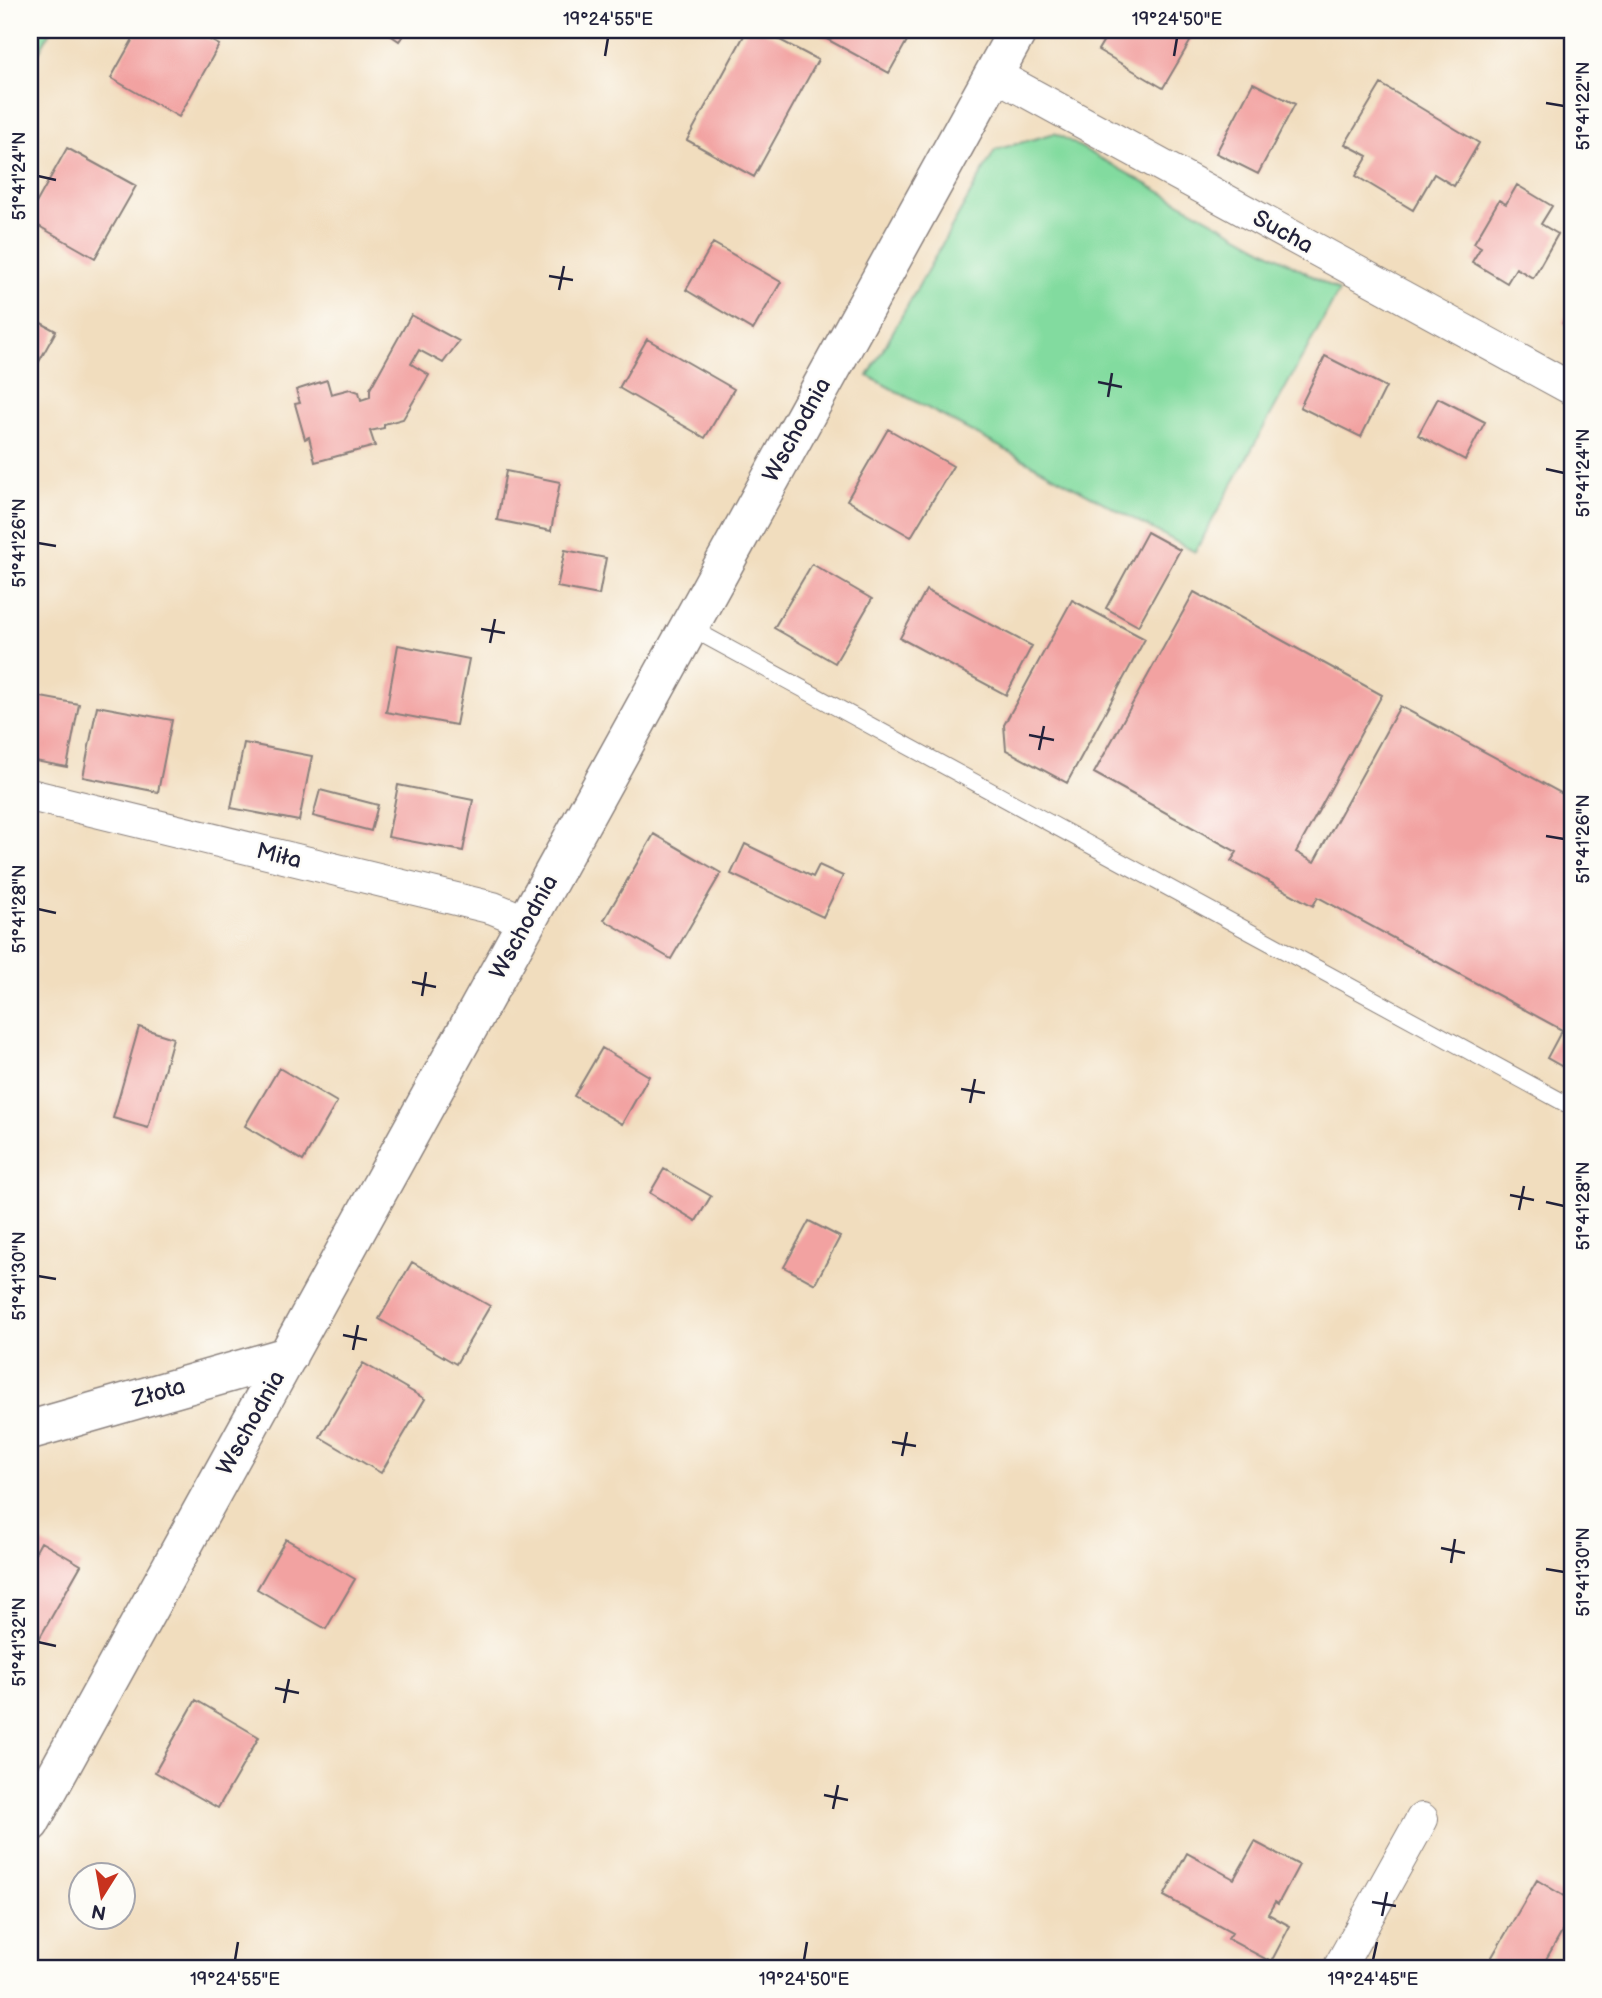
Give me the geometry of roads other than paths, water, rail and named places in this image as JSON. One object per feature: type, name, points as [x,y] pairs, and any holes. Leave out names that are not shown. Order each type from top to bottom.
[{"type":"street","name":"Wschodnia","points":[[30,1823],[1018,30]]},
{"type":"street","name":"Sucha","points":[[994,74],[1572,389]]},
{"type":"street","name":"Miła","points":[[30,795],[493,908],[527,922]]},
{"type":"street","name":"Złota","points":[[30,1430],[288,1356]]},
{"type":"street","points":[[1339,1968],[1422,1819]]},
{"type":"lane","points":[[689,627],[1572,1107]]}]
